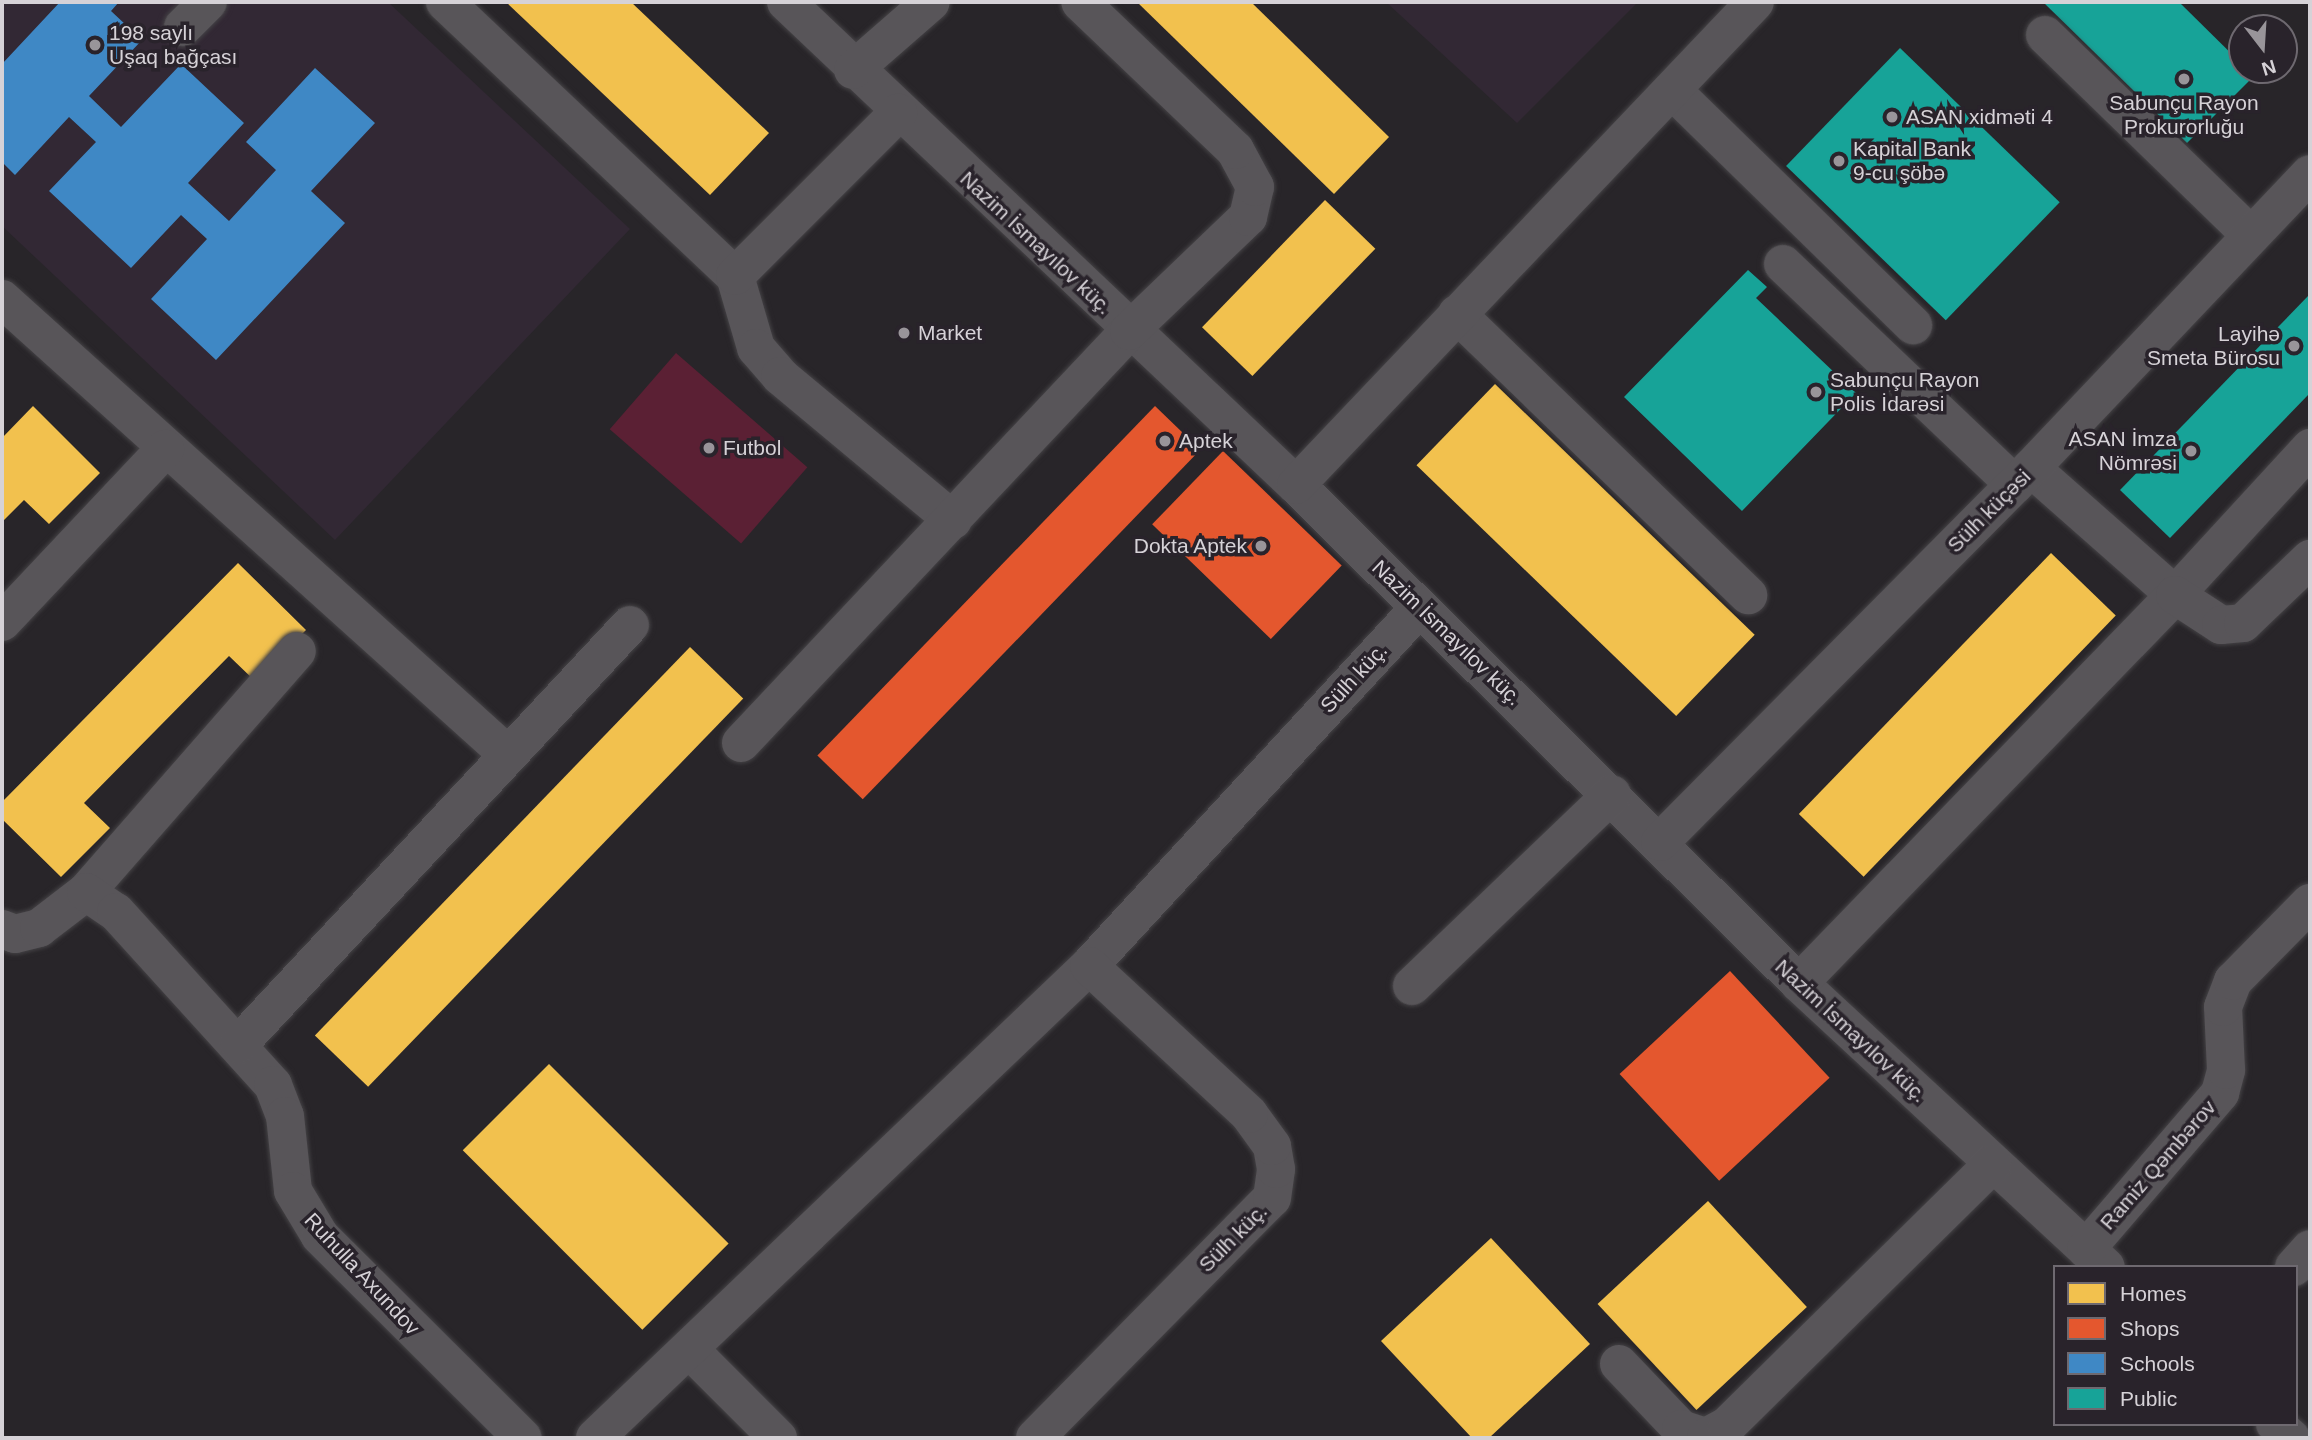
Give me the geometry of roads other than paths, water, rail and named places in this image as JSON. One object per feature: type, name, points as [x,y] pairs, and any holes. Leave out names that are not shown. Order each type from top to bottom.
[{"type":"street","points":[[445,2],[735,276],[756,348],[780,376],[953,520]]},
{"type":"street","name":"Nazim İsmayılov küç.","points":[[786,2],[898,113],[1296,485],[1612,794],[1798,983],[2096,1258]]},
{"type":"street","points":[[853,70],[931,2]]},
{"type":"street","points":[[741,743],[1129,331],[1248,217],[1255,187],[1234,150],[1080,2]]},
{"type":"street","points":[[1296,485],[1755,2]]},
{"type":"street","points":[[2045,35],[2251,235]]},
{"type":"street","points":[[1672,90],[1913,325]]},
{"type":"street","points":[[735,276],[898,113]]},
{"type":"street","name":"Sülh küçəsi","points":[[1660,842],[2023,477],[2310,174]]},
{"type":"street","points":[[1783,264],[2023,477],[2175,595],[2221,625],[2243,623],[2310,559]]},
{"type":"street","points":[[2,299],[165,449],[506,753]]},
{"type":"street","points":[[1457,314],[1748,596]]},
{"type":"street","points":[[1798,983],[2175,595],[2310,448]]},
{"type":"street","points":[[2,622],[165,449]]},
{"type":"street","name":"Sülh küç.","points":[[595,1438],[1089,966],[1420,607]]},
{"type":"street","points":[[239,1044],[506,753],[630,625]]},
{"type":"street","points":[[2,929],[15,934],[38,928],[86,892],[297,652]]},
{"type":"street","points":[[1412,986],[1612,794]]},
{"type":"street","name":"Ruhulla Axundov","points":[[86,892],[116,912],[239,1044],[277,1095],[302,1212],[516,1436]]},
{"type":"street","name":"Ramiz Qəmbərov","points":[[2096,1258],[2220,1093],[2226,1070],[2223,1007],[2233,981],[2310,903]]},
{"type":"street","name":"Sülh küç.","points":[[1035,1438],[1272,1198],[1275,1178],[1272,1146],[1249,1114],[1089,966]]},
{"type":"street","points":[[1619,1364],[1681,1429],[1706,1437],[1727,1426],[1993,1164]]},
{"type":"street","points":[[2296,1265],[2310,1249]]},
{"type":"street","points":[[689,1349],[778,1438]]},
{"type":"street","points":[[2278,1426],[2291,1438]]},
{"type":"place","name":"198 saylı Uşaq bağçası","points":[[95,45]]},
{"type":"place","name":"Sabunçu Rayon Prokurorluğu","points":[[2184,79]]},
{"type":"place","name":"ASAN xidməti 4","points":[[1892,117]]},
{"type":"place","name":"Kapital Bank 9-cu şöbə","points":[[1839,161]]},
{"type":"place","name":"Market","points":[[904,333]]},
{"type":"place","name":"Layihə Smeta Bürosu","points":[[2294,346]]},
{"type":"place","name":"Sabunçu Rayon Polis İdarəsi","points":[[1816,392]]},
{"type":"place","name":"Aptek","points":[[1165,441]]},
{"type":"place","name":"Futbol","points":[[709,448]]},
{"type":"place","name":"ASAN İmza Nömrəsi","points":[[2191,451]]},
{"type":"place","name":"Dokta Aptek","points":[[1261,546]]}]
